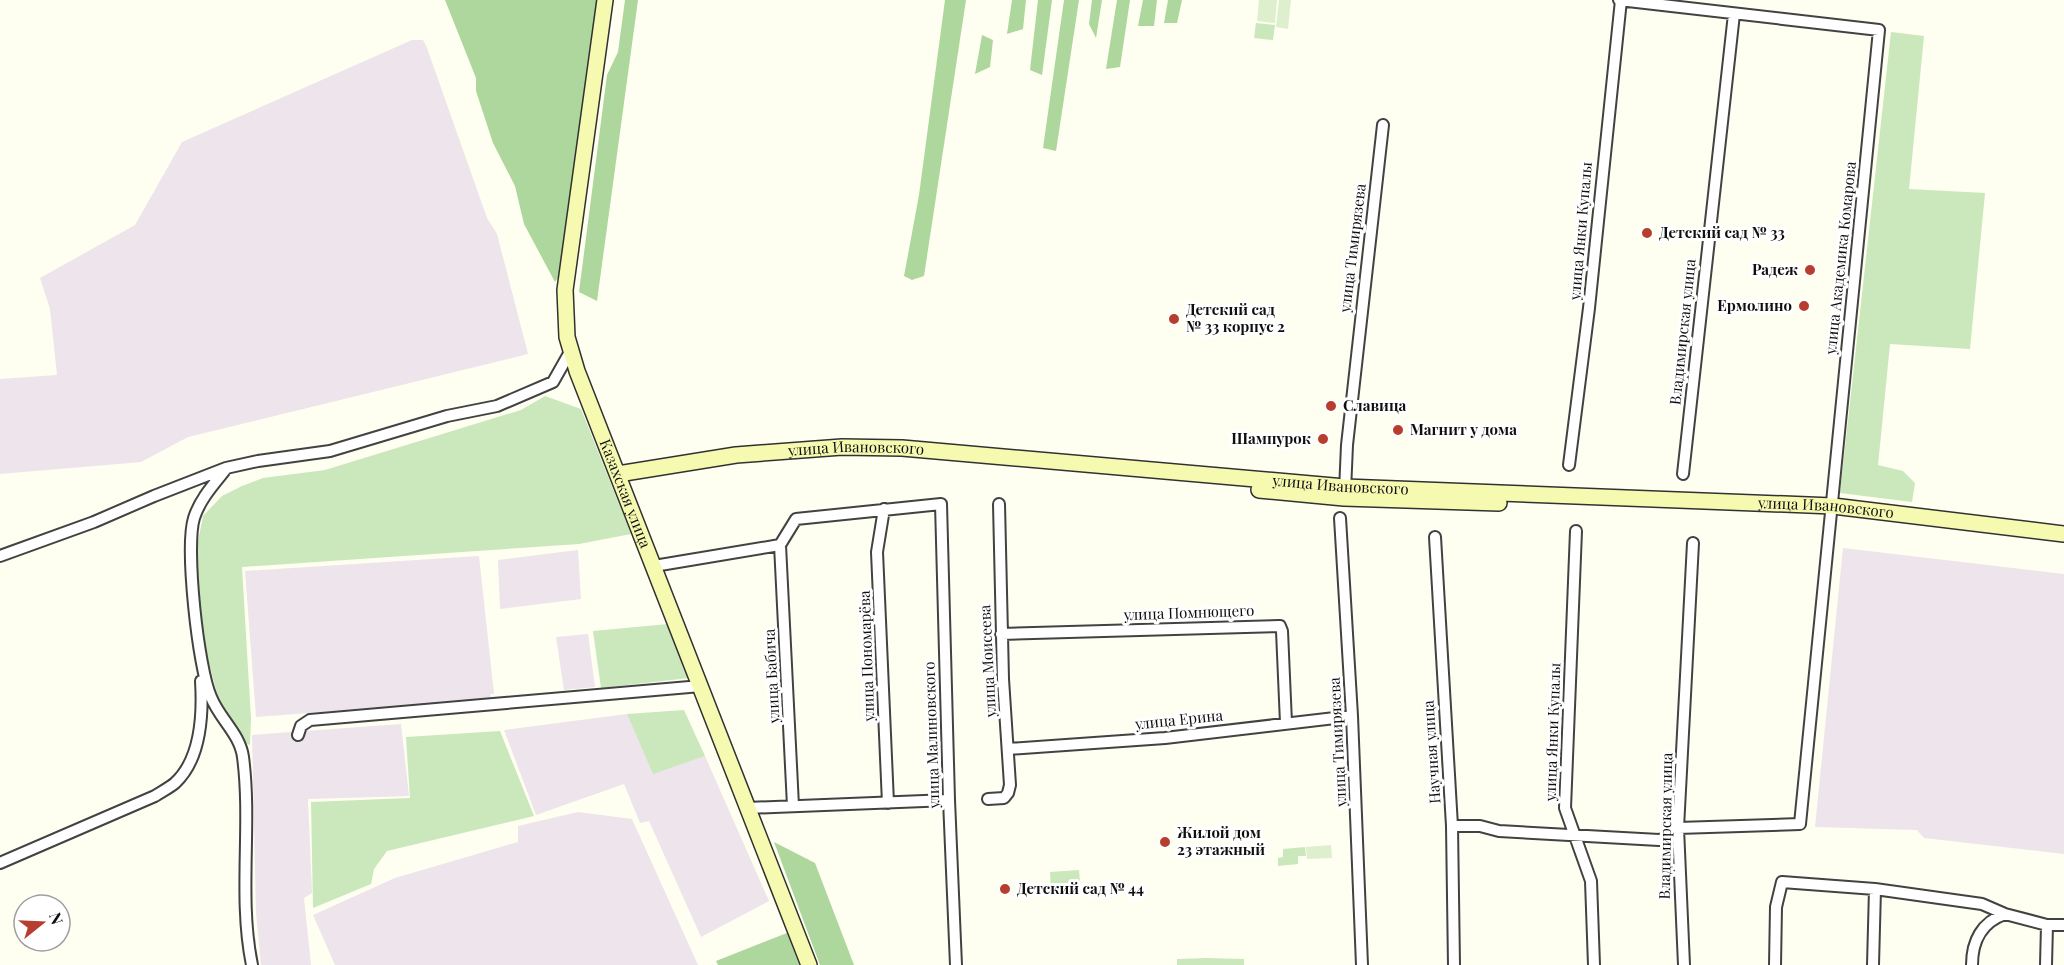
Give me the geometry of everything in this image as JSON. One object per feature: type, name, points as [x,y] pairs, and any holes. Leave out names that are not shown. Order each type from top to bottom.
[{"type":"street","name":"Казахская улица","points":[[605,0],[565,290],[565,324],[570,352],[808,965]]},
{"type":"street","points":[[1620,0],[1734,14]]},
{"type":"street","name":"улица Янки Купалы","points":[[1569,465],[1589,308],[1620,0]]},
{"type":"street","name":"улица Академика Комарова","points":[[1678,828],[1800,824],[1880,30],[1734,14]]},
{"type":"street","name":"Владимирская улица","points":[[1683,474],[1734,14]]},
{"type":"street","name":"улица Тимирязева","points":[[1345,492],[1347,445],[1383,125]]},
{"type":"street","points":[[0,556],[94,522],[226,468],[258,460],[330,451],[447,416],[497,406],[553,382],[570,352]]},
{"type":"street","name":"улица Ивановского","points":[[620,478],[736,455],[842,447],[886,448],[1345,492],[1833,510],[2064,534]]},
{"type":"street","points":[[0,863],[155,796],[175,782],[190,762],[202,704],[190,543],[193,520],[200,502],[226,468]]},
{"type":"street","name":"улица Малиновского","points":[[884,509],[941,504],[956,965]]},
{"type":"street","name":"улица Моисеева","points":[[988,799],[1004,798],[1008,793],[1008,749],[1002,679],[999,504]]},
{"type":"street","points":[[654,566],[780,545],[796,519],[884,509]]},
{"type":"street","name":"улица Пономарёва","points":[[884,509],[877,552],[888,803]]},
{"type":"street","name":"улица Ивановского","points":[[1833,510],[2064,542]]},
{"type":"street","name":"улица Тимирязева","points":[[1340,518],[1352,716],[1362,965]]},
{"type":"street","name":"улица Янки Купалы","points":[[1576,531],[1565,808],[1591,881],[1594,965]]},
{"type":"street","name":"Научная улица","points":[[1435,537],[1452,826],[1454,965]]},
{"type":"street","name":"Владимирская улица","points":[[1684,965],[1678,828],[1693,543]]},
{"type":"street","name":"улица Бабича","points":[[780,545],[793,806]]},
{"type":"street","name":"улица Помнющего","points":[[1001,634],[1280,626],[1286,723]]},
{"type":"street","points":[[198,641],[209,695],[216,710],[237,738],[243,753],[247,797],[246,902],[252,965]]},
{"type":"street","points":[[298,735],[302,726],[310,720],[700,686]]},
{"type":"street","name":"улица Ерина","points":[[1008,749],[1165,738],[1352,716]]},
{"type":"street","points":[[748,808],[949,800]]},
{"type":"street","points":[[1452,826],[1480,825],[1499,831],[1659,840],[1670,838],[1678,828]]},
{"type":"street","points":[[1775,965],[1776,907],[1782,882],[1875,890],[1982,904],[2005,914],[2047,925],[2064,925]]},
{"type":"street","points":[[1873,965],[1875,890]]},
{"type":"street","points":[[1972,965],[1972,952],[1977,937],[1990,921],[2005,914]]},
{"type":"street","points":[[2046,965],[2047,925]]},
{"type":"shaded area","points":[[412,40],[423,40],[427,48],[487,218],[497,234],[528,354],[188,437],[141,462],[0,474],[0,379],[57,375],[50,309],[40,278],[135,225],[182,142]]},
{"type":"shaded area","points":[[1843,548],[2064,574],[2064,854],[1924,838],[1917,830],[1815,827]]},
{"type":"shaded area","points":[[578,550],[581,599],[500,609],[498,560]]},
{"type":"shaded area","points":[[479,556],[494,694],[490,694],[491,699],[256,717],[245,571]]},
{"type":"shaded area","points":[[588,634],[595,687],[564,690],[556,637]]},
{"type":"shaded area","points":[[627,714],[653,773],[705,756],[769,901],[701,937],[649,821],[640,823],[624,784],[536,815],[504,730]]},
{"type":"shaded area","points":[[401,724],[409,796],[308,799],[312,893],[304,898],[311,965],[261,965],[256,913],[252,735]]},
{"type":"shaded area","points":[[578,812],[632,819],[698,965],[335,965],[313,915],[395,878],[518,842],[518,826]]},
{"type":"green space","points":[[445,0],[600,0],[564,269],[555,282],[524,224],[515,186],[493,143],[476,91],[476,78]]},
{"type":"green space","points":[[625,0],[638,0],[597,301],[579,292],[607,75],[618,52]]},
{"type":"green space","points":[[945,0],[966,0],[924,276],[912,280],[904,276],[919,195]]},
{"type":"green space","points":[[1012,0],[1026,0],[1023,29],[1007,34]]},
{"type":"green space","points":[[1038,0],[1052,0],[1042,75],[1030,70]]},
{"type":"green space","points":[[1064,0],[1079,0],[1056,151],[1043,148]]},
{"type":"green space","points":[[1092,0],[1102,0],[1096,38],[1089,24]]},
{"type":"green space","points":[[1117,0],[1130,0],[1120,67],[1106,69]]},
{"type":"green space","points":[[1143,0],[1157,0],[1154,26],[1138,26]]},
{"type":"green space","points":[[1168,0],[1182,0],[1177,23],[1164,23]]},
{"type":"green space","points":[[1259,0],[1277,0],[1275,23],[1257,21]]},
{"type":"green space","points":[[1279,0],[1291,0],[1288,29],[1276,27]]},
{"type":"green space","points":[[1256,23],[1275,25],[1273,40],[1254,38]]},
{"type":"green space","points":[[1891,32],[1924,36],[1909,189],[1985,193],[1970,349],[1890,344],[1878,465],[1903,471],[1915,483],[1912,502],[1840,493]]},
{"type":"green space","points":[[982,35],[993,40],[990,67],[975,74]]},
{"type":"green space","points":[[545,396],[581,409],[631,534],[579,544],[242,567],[251,719],[250,745],[242,742],[219,701],[203,641],[195,557],[203,516],[222,496],[263,478],[325,470],[521,410]]},
{"type":"green space","points":[[668,624],[689,678],[601,688],[593,631]]},
{"type":"green space","points":[[684,710],[705,756],[653,774],[627,714]]},
{"type":"green space","points":[[500,731],[534,816],[387,851],[374,869],[371,884],[313,908],[311,802],[410,798],[406,737]]},
{"type":"green space","points":[[774,842],[815,863],[854,965],[820,965]]},
{"type":"green space","points":[[1331,845],[1332,858],[1307,859],[1306,847]]},
{"type":"green space","points":[[1305,847],[1306,856],[1298,856],[1298,864],[1278,866],[1278,858],[1283,857],[1283,849]]},
{"type":"green space","points":[[1079,870],[1081,893],[1051,894],[1050,872]]},
{"type":"green space","points":[[787,933],[799,965],[718,965],[716,961]]},
{"type":"green space","points":[[1177,959],[1244,959],[1244,965],[1177,965]]},
{"type":"place","name":"Детский сад № 33","points":[[1647,233]]},
{"type":"place","name":"Радеж","points":[[1810,270]]},
{"type":"place","name":"Ермолино","points":[[1804,306]]},
{"type":"place","name":"Детский сад № 33 корпус 2","points":[[1174,319]]},
{"type":"place","name":"Славица","points":[[1331,406]]},
{"type":"place","name":"Магнит у дома","points":[[1398,430]]},
{"type":"place","name":"Шампурок","points":[[1323,439]]},
{"type":"place","name":"Жилой дом 23 этажный","points":[[1165,842]]},
{"type":"place","name":"Детский сад № 44","points":[[1005,889]]}]
